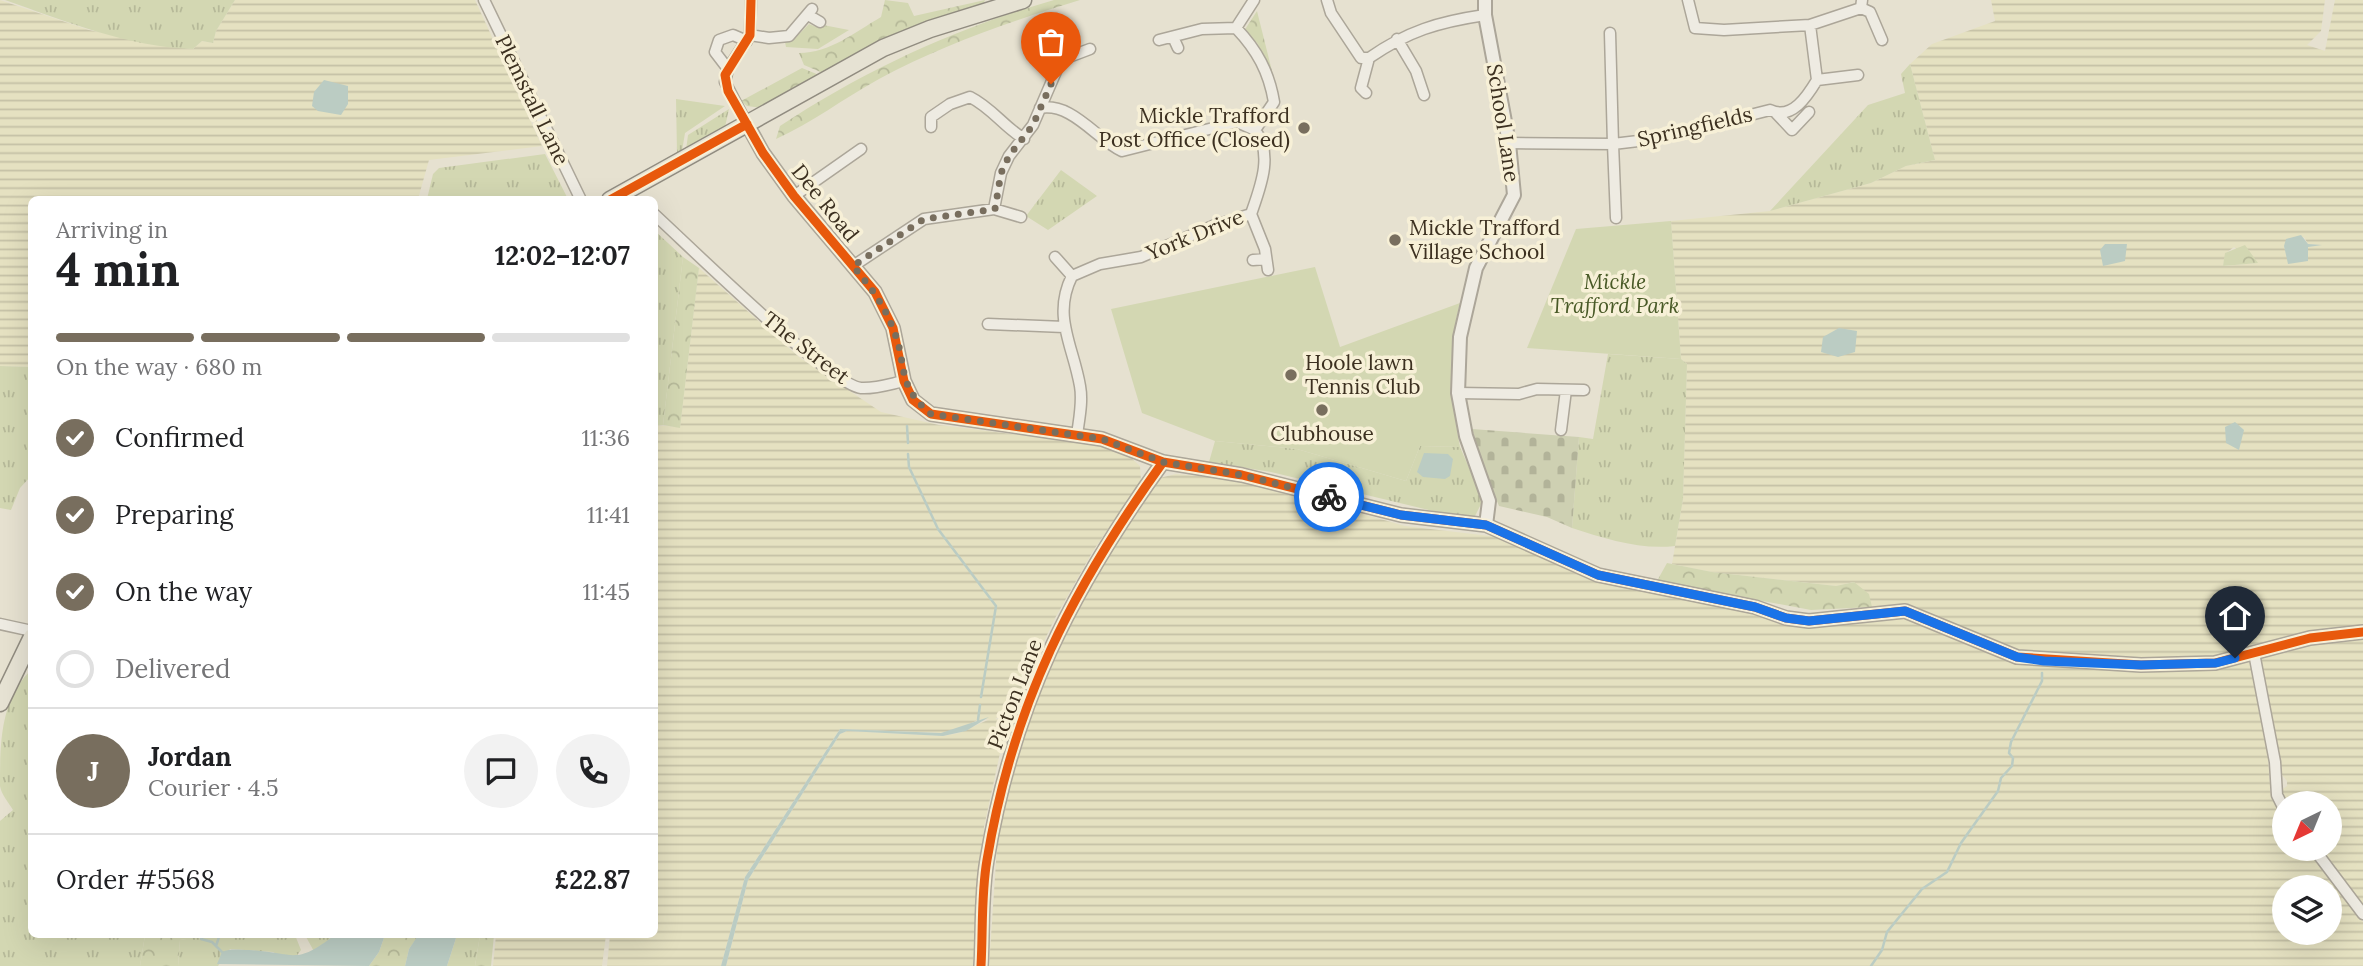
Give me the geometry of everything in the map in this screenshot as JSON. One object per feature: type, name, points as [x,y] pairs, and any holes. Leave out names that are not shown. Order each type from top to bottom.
[{"type":"main road","points":[[617,196],[883,48],[990,4],[1023,0]]},
{"type":"main road","points":[[0,702],[28,645]]},
{"type":"street","name":"Plemstall Lane","points":[[484,0],[579,196]]},
{"type":"street","points":[[747,124],[725,82],[728,69],[749,38],[751,0]]},
{"type":"street","points":[[1236,28],[1254,0]]},
{"type":"street","points":[[1327,0],[1353,51],[1361,58],[1369,58],[1397,39],[1440,22],[1485,15]]},
{"type":"street","name":"School Lane","points":[[1485,0],[1485,15],[1509,143],[1514,195],[1476,268],[1460,337],[1458,393],[1466,436],[1489,501],[1486,525]]},
{"type":"street","points":[[1688,0],[1695,28],[1810,25],[1861,4],[1870,12],[1882,40]]},
{"type":"street","points":[[728,69],[715,52],[719,40],[733,35],[749,38],[789,36],[810,12],[820,22]]},
{"type":"street","points":[[1810,25],[1817,80],[1858,75]]},
{"type":"street","points":[[1159,40],[1202,29],[1236,28]]},
{"type":"street","points":[[1040,108],[1055,107],[1067,112],[1122,151],[1237,122],[1255,130],[1274,102],[1272,90],[1262,60],[1236,28]]},
{"type":"street","name":"Springfields","points":[[1610,33],[1616,218]]},
{"type":"street","points":[[1173,37],[1178,48]]},
{"type":"street","points":[[1397,39],[1416,71],[1424,95]]},
{"type":"street","points":[[995,209],[1001,173],[1009,156],[1024,139],[1062,60],[1090,50]]},
{"type":"street","points":[[1360,89],[1369,58]]},
{"type":"street","name":"Springfields","points":[[1776,113],[1792,110],[1803,102],[1817,80]]},
{"type":"street","points":[[931,127],[931,117],[950,104],[970,97],[988,106],[1009,130],[1024,139]]},
{"type":"street","name":"Springfields","points":[[1509,143],[1613,144],[1655,139],[1770,110],[1792,130],[1809,112]]},
{"type":"street","name":"Dee Road","points":[[747,124],[762,153],[794,196],[875,292],[893,328],[900,351],[904,381]]},
{"type":"street","name":"York Drive","points":[[1072,275],[1100,264],[1141,257],[1213,226],[1251,214],[1266,151],[1255,130]]},
{"type":"street","points":[[794,196],[861,149]]},
{"type":"street","points":[[853,266],[924,219],[995,209],[1021,217]]},
{"type":"street","points":[[1251,214],[1268,270]]},
{"type":"street","name":"The Street","points":[[658,218],[797,345],[843,381],[859,388],[904,381]]},
{"type":"street","points":[[1055,257],[1072,275],[1063,293],[1065,327],[1081,389],[1077,435]]},
{"type":"street","points":[[1253,260],[1266,259]]},
{"type":"street","points":[[988,324],[1065,327]]},
{"type":"street","points":[[904,381],[914,400],[931,414],[1077,435],[1124,446],[1163,462],[1242,475],[1401,515],[1486,525],[1598,575],[1809,621],[1905,611],[2017,657],[2141,665],[2216,663],[2310,638],[2363,632]]},
{"type":"street","points":[[1458,393],[1519,394],[1537,389],[1584,390]]},
{"type":"street","points":[[1561,430],[1566,390]]},
{"type":"street","name":"Picton Lane","points":[[981,966],[986,862],[1008,760],[1045,658],[1086,577],[1114,531],[1163,462]]},
{"type":"street","points":[[0,624],[28,630]]},
{"type":"street","points":[[2254,653],[2275,762],[2277,791]]},
{"type":"street","points":[[2323,861],[2363,914]]},
{"type":"shaded area","points":[[0,0],[89,30],[159,45],[193,49],[202,41],[213,43],[216,31],[235,0],[475,0],[542,146],[429,160],[419,196],[28,196],[28,367],[0,366]]},
{"type":"shaded area","points":[[1991,0],[2325,0],[2321,31],[2307,45],[2325,51],[2335,0],[2363,0],[2363,627],[2313,632],[2211,658],[2138,660],[2016,653],[1895,604],[1872,607],[1854,582],[1836,586],[1712,572],[1672,564],[1683,499],[1687,364],[1681,359],[1671,221],[1770,211],[1871,183],[1906,166],[1935,160],[1910,64],[1932,44],[1995,21]],"holes":[[[2304,237],[2308,244],[2318,245],[2308,247],[2289,264],[2284,246]],[[2234,247],[2257,263],[2223,266],[2226,253]]]},
{"type":"shaded area","points":[[324,80],[348,86],[348,104],[341,115],[318,111],[312,106],[314,92]]},
{"type":"shaded area","points":[[2301,235],[2308,244],[2322,245],[2308,247],[2308,261],[2288,264],[2284,246],[2286,239]]},
{"type":"shaded area","points":[[2105,244],[2127,244],[2125,261],[2103,266],[2100,250]]},
{"type":"shaded area","points":[[699,268],[799,357],[881,412],[939,425],[1108,446],[1128,455],[1140,466],[1141,481],[1093,551],[1054,620],[1009,717],[1001,715],[995,719],[1007,721],[984,827],[973,966],[726,966],[748,880],[840,734],[847,731],[943,736],[959,733],[990,719],[978,720],[955,731],[941,733],[840,729],[745,877],[721,966],[607,966],[610,938],[658,938],[658,425],[680,427]]},
{"type":"shaded area","points":[[1839,328],[1857,331],[1855,352],[1838,357],[1821,352],[1823,337]]},
{"type":"shaded area","points":[[2235,422],[2244,430],[2239,450],[2226,443],[2225,427]]},
{"type":"shaded area","points":[[1424,453],[1448,454],[1453,459],[1450,476],[1445,479],[1423,477],[1417,472]]},
{"type":"shaded area","points":[[1176,474],[1244,480],[1405,526],[1507,538],[1582,575],[1653,594],[1774,617],[1803,626],[1909,618],[1948,632],[1985,651],[2022,663],[2044,665],[2182,671],[2249,662],[2260,696],[2267,744],[2272,799],[2272,861],[2318,861],[2328,875],[2272,875],[2272,945],[2342,945],[2342,894],[2363,922],[2363,966],[989,966],[998,832],[1021,735],[1052,659],[1102,558],[1155,479]]},
{"type":"shaded area","points":[[2363,634],[2363,908],[2342,880],[2342,875],[2338,875],[2328,861],[2342,861],[2342,791],[2280,791],[2287,786],[2287,781],[2279,771],[2258,654]]},
{"type":"shaded area","points":[[989,717],[966,731],[943,736],[847,731],[840,734],[748,880],[726,966],[721,966],[745,877],[840,729],[941,733]]},
{"type":"shaded area","points":[[330,938],[384,938],[379,952],[369,966],[217,964],[222,952],[232,950],[295,955]]},
{"type":"shaded area","points":[[416,938],[456,938],[447,966],[405,966],[409,949]]},
{"type":"shaded area","points":[[496,938],[606,938],[602,966],[493,966]]},
{"type":"green space","points":[[5,0],[235,0],[216,31],[213,43],[202,41],[193,49],[121,38]]},
{"type":"green space","points":[[885,0],[908,3],[914,16],[985,0],[983,5],[823,73],[804,65],[799,53],[832,46],[852,35],[881,17]]},
{"type":"green space","points":[[1054,0],[1080,0],[1003,25],[927,55],[879,79],[776,139],[780,126],[845,87],[912,52],[982,24]]},
{"type":"green space","points":[[1257,11],[1273,75],[1257,43],[1244,31]]},
{"type":"green space","points":[[809,24],[819,28],[823,25],[849,30],[818,49],[786,47],[785,42],[796,37]]},
{"type":"green space","points":[[1910,64],[1935,160],[1906,166],[1871,183],[1770,211],[1868,105],[1905,93],[1901,74]]},
{"type":"green space","points":[[802,68],[819,75],[762,108],[747,106],[741,101]]},
{"type":"green space","points":[[676,99],[725,106],[685,133],[682,151],[677,153]]},
{"type":"green space","points":[[729,109],[725,127],[686,150],[688,135]]},
{"type":"green space","points":[[545,154],[566,196],[428,196],[433,174],[439,168]]},
{"type":"green space","points":[[1061,170],[1097,196],[1048,230],[1026,216]]},
{"type":"green space","name":"Mickle Trafford Park","points":[[1671,221],[1681,359],[1527,348],[1576,229]]},
{"type":"green space","points":[[658,234],[683,257],[663,425],[658,425]]},
{"type":"green space","points":[[2245,245],[2258,263],[2223,266],[2225,253]]},
{"type":"green space","points":[[683,257],[699,268],[680,428],[663,425]]},
{"type":"green space","name":"Hoole lawn Tennis Club","points":[[1315,267],[1340,347],[1460,303],[1453,339],[1452,375],[1460,447],[1420,446],[1406,481],[1297,449],[1215,441],[1142,413],[1111,309]]},
{"type":"green space","points":[[1608,354],[1681,359],[1687,364],[1683,499],[1675,546],[1636,545],[1572,528],[1579,437],[1593,439]]},
{"type":"green space","points":[[0,366],[28,367],[28,479],[20,488],[11,510],[0,508]]},
{"type":"green space","points":[[1472,429],[1579,437],[1572,528],[1547,517],[1499,506],[1483,467]]},
{"type":"green space","points":[[1215,441],[1297,449],[1406,481],[1420,446],[1460,447],[1483,500],[1475,516],[1462,518],[1271,472],[1209,462]]},
{"type":"green space","points":[[1667,563],[1712,572],[1836,586],[1854,582],[1869,594],[1872,607],[1811,610],[1657,581]]},
{"type":"green space","points":[[28,673],[28,938],[145,938],[140,966],[0,966],[0,821],[13,810],[0,786],[0,755],[7,710],[19,684]]},
{"type":"green space","points":[[145,938],[187,938],[180,940],[178,966],[140,966]]},
{"type":"green space","points":[[296,938],[301,950],[292,962],[273,952],[230,949],[218,966],[178,966],[180,940]]},
{"type":"green space","points":[[307,938],[333,938],[316,955]]},
{"type":"green space","points":[[384,938],[417,938],[409,949],[405,966],[369,966],[379,952]]},
{"type":"green space","points":[[456,938],[480,938],[475,966],[447,966]]},
{"type":"green space","points":[[480,938],[494,938],[491,966],[475,966]]},
{"type":"waterway","points":[[907,426],[908,443]]},
{"type":"waterway","points":[[908,454],[909,467],[938,529],[996,606],[981,697]]},
{"type":"waterway","points":[[1871,966],[1882,950],[1887,932],[1922,889],[1947,872],[1961,843],[1998,791],[2001,778],[2012,766],[2013,758],[2009,753],[2011,742],[2042,681],[2042,673]]},
{"type":"waterway","points":[[978,720],[980,705]]},
{"type":"waterway","points":[[216,946],[219,938]]},
{"type":"waterway","points":[[201,939],[212,942],[222,952]]},
{"type":"cycle path","points":[[751,0],[750,35],[725,75],[728,91],[763,153],[794,196],[875,292],[893,328],[904,381],[913,400],[931,414],[1102,439],[1163,462],[1242,475],[1401,515],[1486,525],[1598,575],[1755,607],[1786,618],[1809,621],[1905,611],[2017,657],[2141,665],[2215,663],[2310,638],[2363,632]]},
{"type":"cycle path","points":[[617,196],[747,124]]},
{"type":"cycle path","points":[[981,966],[987,860],[998,803],[1030,699],[1050,650],[1100,556],[1163,462]]},
{"type":"way so far","points":[[1051,84],[1033,125],[1009,156],[1001,173],[995,209],[944,214],[924,219],[853,266],[875,292],[886,312],[900,351],[904,381],[914,400],[931,414],[1102,439],[1163,462],[1242,475],[1329,497]]},
{"type":"place","name":"Mickle Trafford Post Office (Closed)","points":[[1304,128]]},
{"type":"place","name":"Mickle Trafford Village School","points":[[1395,240]]},
{"type":"place","name":"Hoole lawn Tennis Club","points":[[1291,375]]},
{"type":"place","name":"Clubhouse","points":[[1322,410]]},
{"type":"route","points":[[1329,497],[1401,515],[1486,525],[1598,575],[1755,607],[1786,618],[1809,621],[1905,611],[2017,657],[2044,661],[2141,665],[2216,663],[2235,658]]}]
